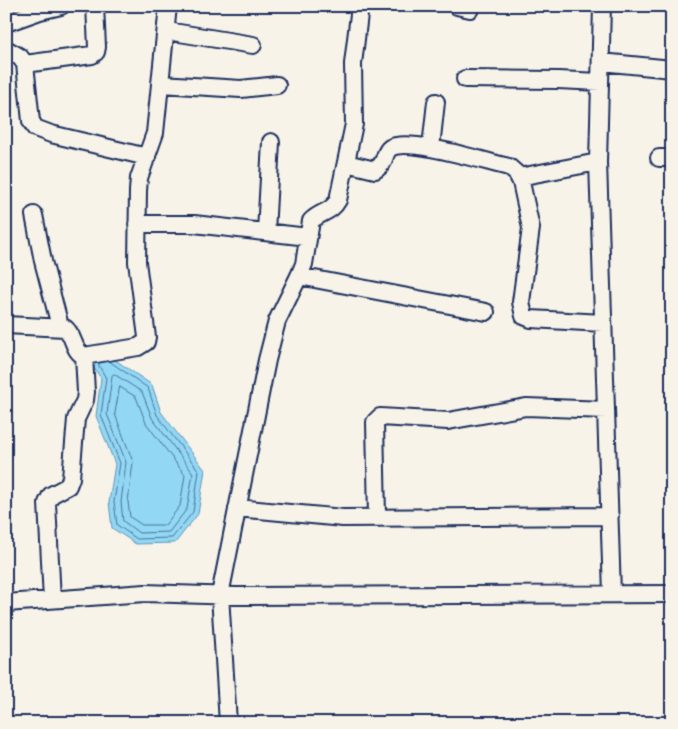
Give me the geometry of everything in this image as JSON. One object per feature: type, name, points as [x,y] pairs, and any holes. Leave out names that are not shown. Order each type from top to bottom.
[{"type":"street","points":[[6,23],[61,6]]},
{"type":"street","points":[[25,64],[92,55],[96,52],[95,6]]},
{"type":"street","points":[[84,356],[138,347],[146,342],[147,337],[137,262],[139,178],[155,133],[167,31],[168,6]]},
{"type":"street","points":[[228,723],[220,595],[267,360],[277,321],[304,264],[311,221],[334,207],[338,200],[354,124],[353,64],[360,6]]},
{"type":"street","points":[[602,6],[598,162],[612,594]]},
{"type":"street","points":[[167,31],[253,45]]},
{"type":"street","points":[[6,49],[20,57],[25,64],[31,121],[35,128],[51,134],[147,157]]},
{"type":"street","points":[[601,62],[672,69]]},
{"type":"street","points":[[465,79],[600,82]]},
{"type":"street","points":[[161,84],[241,89],[277,85]]},
{"type":"street","points":[[430,147],[436,102]]},
{"type":"street","points":[[266,232],[272,142]]},
{"type":"street","points":[[346,163],[375,170],[383,164],[386,152],[390,148],[401,146],[430,147],[509,167],[519,177],[521,182],[532,234],[521,302],[524,316],[531,319],[603,323]]},
{"type":"street","points":[[519,177],[598,162]]},
{"type":"street","points":[[34,215],[43,261],[60,326]]},
{"type":"street","points":[[137,224],[194,224],[308,237]]},
{"type":"street","points":[[299,276],[486,312]]},
{"type":"street","points":[[6,325],[60,326],[68,330],[76,349],[84,356],[86,392],[85,400],[76,420],[68,486],[51,495],[47,503],[52,600]]},
{"type":"street","points":[[377,518],[375,422],[380,417],[448,421],[526,407],[606,410]]},
{"type":"street","points":[[237,508],[343,518],[610,516]]},
{"type":"street","points":[[6,604],[145,593],[220,595],[672,594]]},
{"type":"water","points":[[105,353],[152,385],[161,412],[205,470],[198,514],[175,543],[136,544],[112,528],[109,502],[115,464],[96,416],[101,378],[90,363]]}]
